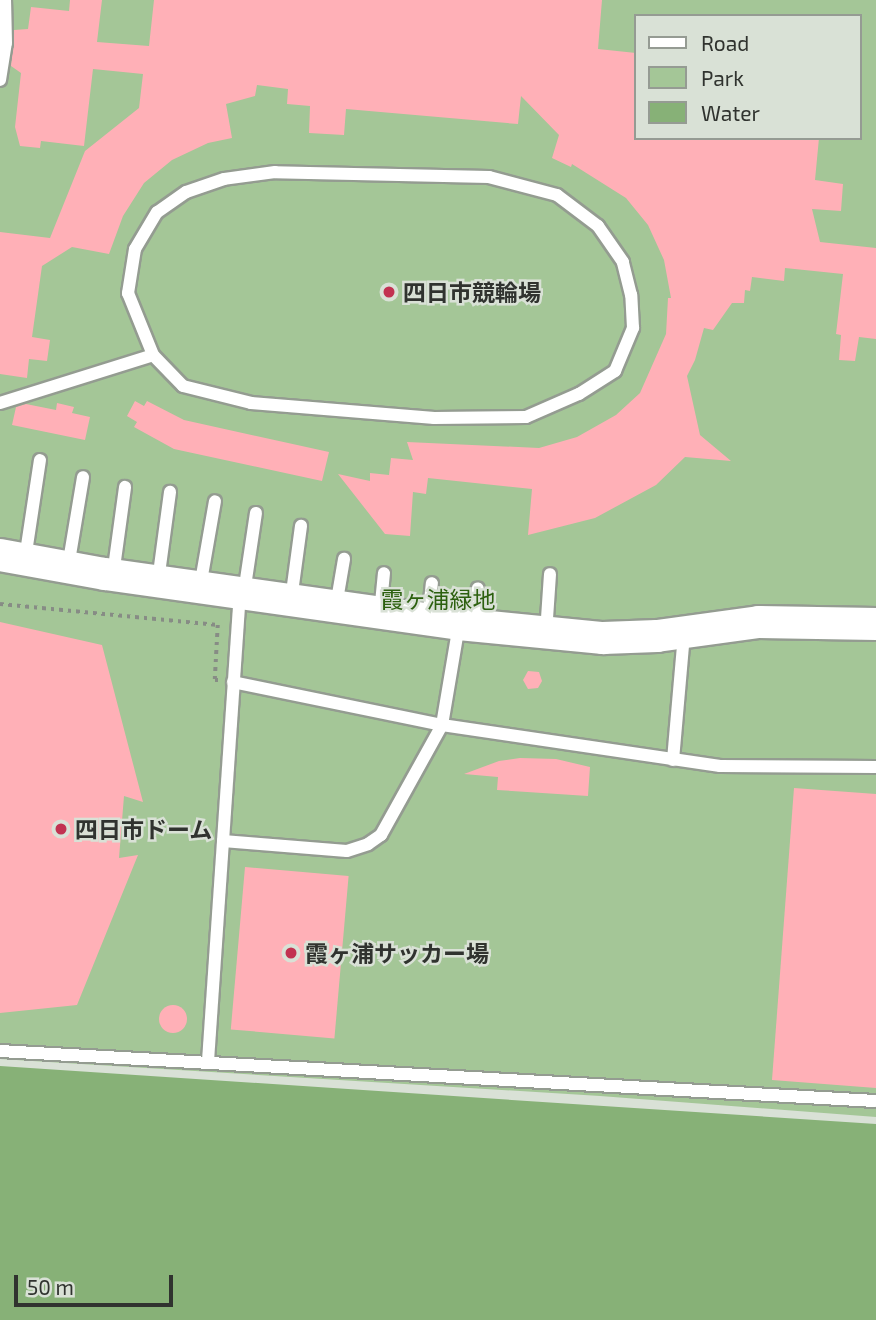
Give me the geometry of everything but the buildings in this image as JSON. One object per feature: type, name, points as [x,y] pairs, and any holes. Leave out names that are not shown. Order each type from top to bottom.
[{"type":"street","points":[[12,558],[158,582],[428,620],[603,638],[684,632],[759,622],[876,624]]},
{"type":"lane","points":[[0,80],[6,43],[5,0]]},
{"type":"lane","points":[[275,173],[489,177],[557,195],[598,226],[623,262],[631,295],[633,328],[615,371],[579,394],[526,417],[434,418],[251,402],[184,386],[153,355],[128,293],[135,249],[157,212],[186,192],[224,180],[275,173]]},
{"type":"lane","points":[[0,403],[153,355]]},
{"type":"lane","points":[[12,558],[40,460]]},
{"type":"lane","points":[[68,567],[83,477]]},
{"type":"lane","points":[[113,575],[125,487]]},
{"type":"lane","points":[[158,582],[170,492]]},
{"type":"lane","points":[[200,587],[215,501]]},
{"type":"lane","points":[[208,1061],[233,682],[242,594],[256,513]]},
{"type":"lane","points":[[291,600],[301,526]]},
{"type":"lane","points":[[336,606],[344,559]]},
{"type":"lane","points":[[380,613],[384,573]]},
{"type":"lane","points":[[546,633],[550,574]]},
{"type":"lane","points":[[428,620],[432,583]]},
{"type":"lane","points":[[223,841],[347,851],[368,845],[381,835],[442,725],[466,625],[478,588]]},
{"type":"lane","points":[[673,760],[684,632]]},
{"type":"lane","points":[[233,682],[442,725],[673,760],[720,766],[876,767]]},
{"type":"lane","points":[[0,1051],[876,1101]]},
{"type":"path","points":[[0,604],[218,625],[215,680],[233,682]]},
{"type":"green space","name":"霞ヶ浦緑地","points":[[0,0],[876,0],[876,1117],[600,1096],[0,1059]]},
{"type":"water","points":[[0,1066],[876,1124],[876,1320],[0,1320]]},
{"type":"place","name":"四日市競輪場","points":[[389,292]]},
{"type":"place","name":"四日市ドーム","points":[[61,829]]},
{"type":"place","name":"霞ヶ浦サッカー場","points":[[291,953]]}]
